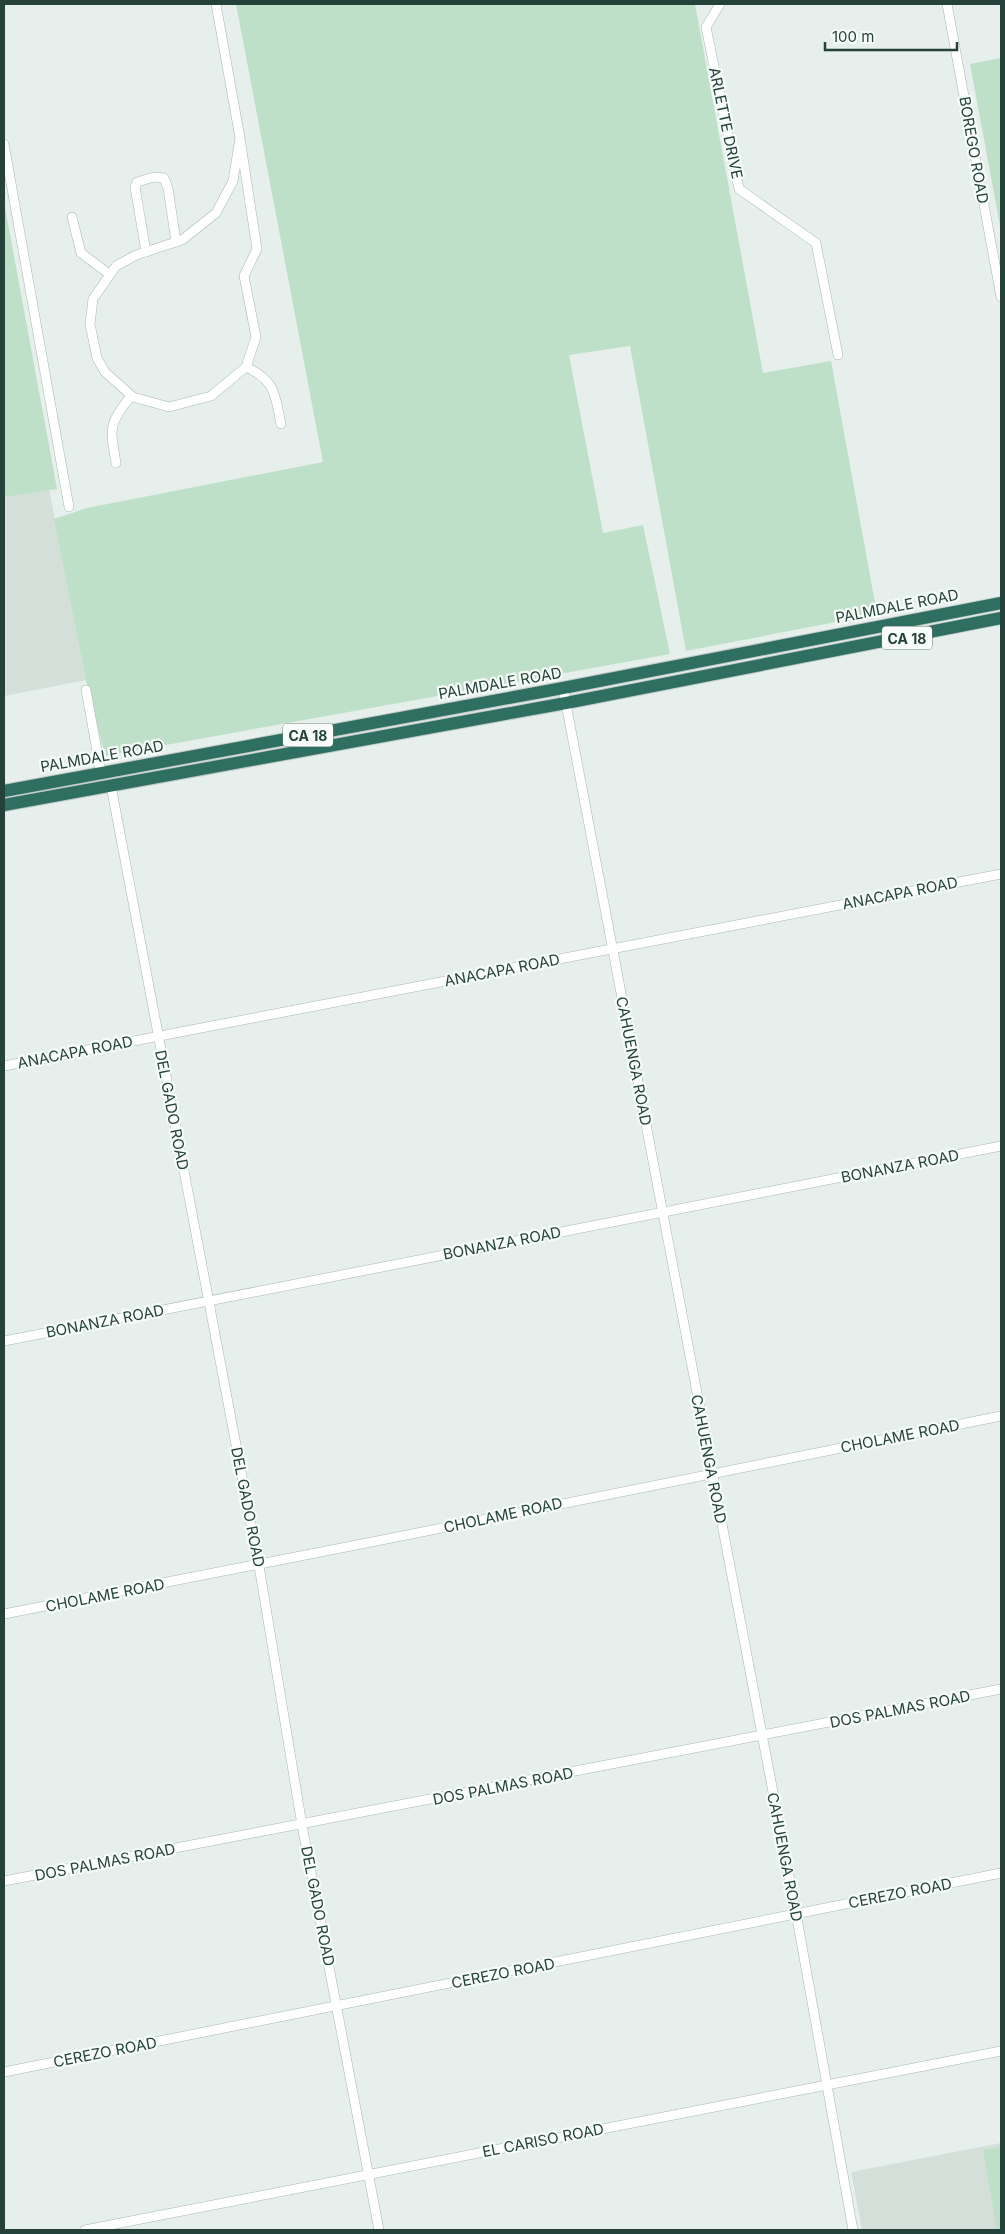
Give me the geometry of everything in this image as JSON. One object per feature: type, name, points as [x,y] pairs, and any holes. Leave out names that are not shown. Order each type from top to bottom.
[{"type":"highway","name":"PALMDALE ROAD","points":[[4,791],[563,688],[1001,603]]},
{"type":"highway","name":"PALMDALE ROAD","points":[[4,806],[566,703],[1001,618]]},
{"type":"street","points":[[216,4],[240,138],[257,249],[244,276],[256,337],[246,367],[212,396],[169,407],[131,396],[105,372],[92,342],[90,324],[93,299],[116,266],[146,252],[182,240],[216,213],[234,181],[240,138]]},
{"type":"street","name":"ARLETTE DRIVE","points":[[720,4],[706,27],[739,189],[816,244],[838,355]]},
{"type":"street","name":"BOREGO ROAD","points":[[947,4],[1001,297]]},
{"type":"street","points":[[4,144],[69,507]]},
{"type":"street","points":[[146,252],[135,187],[137,182],[154,177],[164,178],[168,188],[176,242]]},
{"type":"street","points":[[72,217],[81,253],[109,274]]},
{"type":"street","points":[[246,367],[262,374],[271,385],[276,398],[280,424]]},
{"type":"street","points":[[116,462],[111,432],[112,424],[131,396]]},
{"type":"street","name":"CAHUENGA ROAD","points":[[563,688],[796,1913],[853,2230]]},
{"type":"street","points":[[86,690],[101,773]]},
{"type":"street","name":"DEL GADO ROAD","points":[[111,786],[259,1566],[302,1825],[380,2230]]},
{"type":"street","name":"ANACAPA ROAD","points":[[4,1066],[1001,874]]},
{"type":"street","name":"BONANZA ROAD","points":[[4,1341],[1001,1146]]},
{"type":"street","name":"CHOLAME ROAD","points":[[4,1614],[259,1566],[711,1472],[1001,1416]]},
{"type":"street","name":"DOS PALMAS ROAD","points":[[4,1881],[1001,1689]]},
{"type":"street","name":"CEREZO ROAD","points":[[4,2072],[1001,1872]]},
{"type":"street","name":"EL CARISO ROAD","points":[[84,2230],[1001,2051]]},
{"type":"shaded area","points":[[49,489],[86,680],[4,696],[4,497]]},
{"type":"shaded area","points":[[1001,2143],[1001,2230],[862,2230],[851,2172]]},
{"type":"green space","points":[[236,4],[695,4],[763,373],[831,361],[877,614],[686,651],[630,346],[569,355],[603,533],[643,525],[670,654],[105,756],[86,680],[54,519],[87,508],[323,462]]},
{"type":"green space","points":[[1001,58],[1001,231],[970,64]]},
{"type":"green space","points":[[4,202],[57,489],[4,497]]},
{"type":"green space","points":[[1001,2147],[1001,2230],[997,2230],[983,2150]]}]
